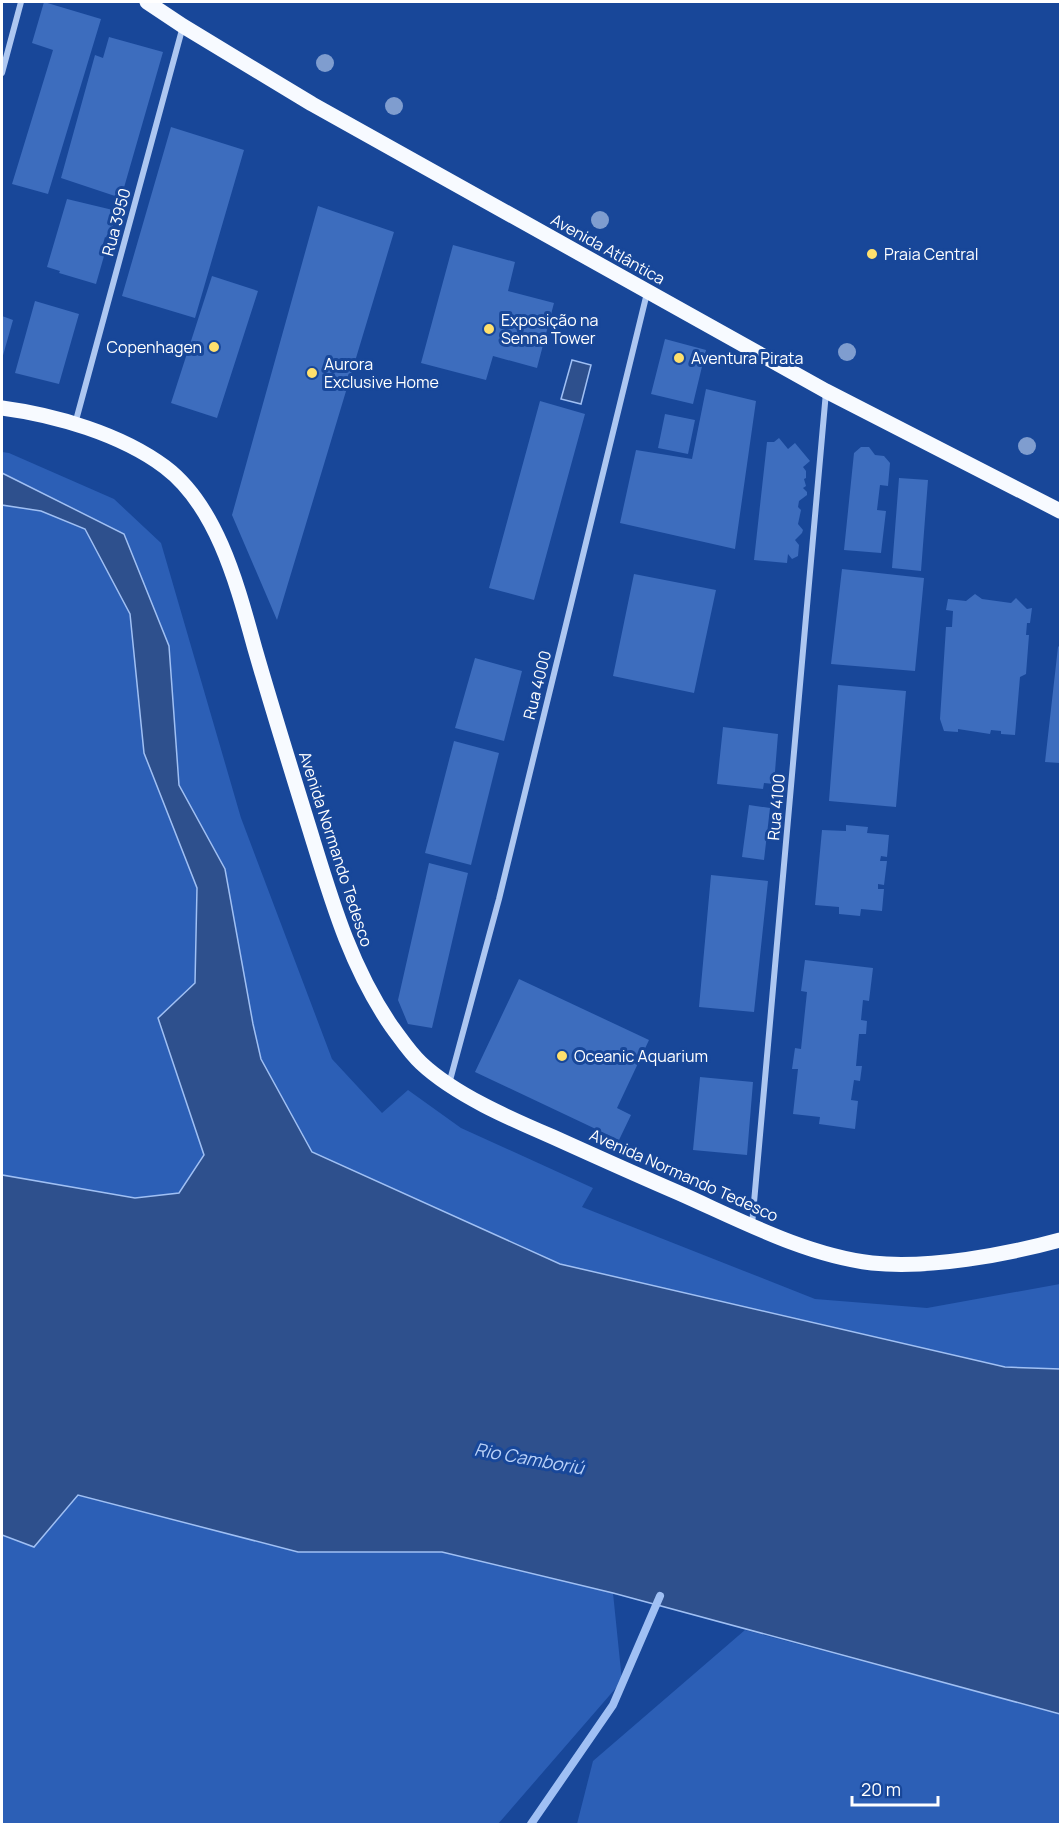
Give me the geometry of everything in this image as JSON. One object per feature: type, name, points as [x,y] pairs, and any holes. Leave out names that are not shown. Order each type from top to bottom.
[{"type":"main road","name":"Avenida Atlântica","points":[[147,2],[312,104],[826,391],[1060,511]]},
{"type":"main road","name":"Avenida Normando Tedesco","points":[[2,408],[47,416],[74,424],[142,452],[167,468],[199,505],[217,537],[245,614],[330,897],[352,954],[372,998],[420,1063],[449,1084],[504,1116],[778,1237],[842,1257],[871,1263],[934,1263],[1004,1253],[1060,1239]]},
{"type":"street","points":[[2,73],[21,2]]},
{"type":"street","name":"Rua 3950","points":[[74,424],[183,26]]},
{"type":"street","name":"Rua 4000","points":[[449,1084],[502,888],[647,291]]},
{"type":"street","name":"Rua 4100","points":[[752,1226],[826,391]]},
{"type":"shaded area","points":[[2,452],[114,499],[161,543],[241,818],[332,1059],[382,1113],[408,1090],[461,1128],[593,1188],[582,1207],[815,1299],[927,1308],[1060,1284],[1060,1369],[1005,1367],[560,1264],[312,1152],[261,1059],[225,869],[179,785],[169,646],[124,534],[2,473]]},
{"type":"shaded area","points":[[2,505],[41,511],[85,529],[131,614],[144,753],[197,888],[195,983],[158,1018],[204,1155],[179,1194],[135,1198],[2,1175]]},
{"type":"shaded area","points":[[78,1495],[298,1552],[442,1552],[613,1593],[622,1681],[498,1824],[2,1824],[2,1535],[34,1547]]},
{"type":"shaded area","points":[[745,1630],[1060,1714],[1060,1824],[577,1824],[593,1761]]},
{"type":"water","points":[[572,360],[591,365],[581,404],[561,399]]},
{"type":"water","name":"Rio Camboriú","points":[[2,473],[124,534],[169,646],[179,785],[225,869],[261,1059],[312,1152],[560,1264],[1005,1367],[1060,1369],[1060,1714],[613,1593],[442,1552],[298,1552],[78,1495],[34,1547],[2,1535],[2,1175],[135,1198],[179,1193],[204,1155],[158,1018],[195,983],[197,888],[144,753],[130,614],[85,529],[41,511],[2,505]]},
{"type":"building","points":[[44,2],[101,19],[48,194],[12,184],[53,50],[32,43]]},
{"type":"building","points":[[109,37],[163,52],[121,198],[61,178],[95,55],[103,58]]},
{"type":"building","points":[[171,127],[244,150],[195,318],[122,296]]},
{"type":"building","points":[[67,199],[117,211],[109,239],[105,237],[100,254],[104,256],[96,284],[47,267]]},
{"type":"building","name":"Aurora Exclusive Home","points":[[318,206],[394,232],[277,620],[232,515]]},
{"type":"building","name":"Exposição na Senna Tower","points":[[453,245],[515,262],[508,291],[554,303],[537,368],[493,356],[486,380],[421,363]]},
{"type":"building","name":"Copenhagen","points":[[212,276],[258,291],[217,418],[171,403]]},
{"type":"building","points":[[35,301],[79,314],[59,384],[15,373]]},
{"type":"building","points":[[2,316],[13,320],[2,359]]},
{"type":"building","points":[[665,339],[706,350],[693,404],[651,394]]},
{"type":"building","points":[[706,389],[756,401],[735,549],[620,523],[636,450],[692,459]]},
{"type":"building","points":[[540,401],[585,414],[534,600],[489,588]]},
{"type":"building","points":[[665,414],[695,420],[688,454],[658,448]]},
{"type":"building","points":[[779,438],[788,449],[795,443],[810,461],[803,467],[806,471],[804,479],[806,486],[803,488],[807,495],[799,501],[798,507],[801,510],[798,524],[803,530],[795,540],[799,545],[798,556],[792,559],[788,554],[787,563],[754,560],[767,442],[774,442]]},
{"type":"building","points":[[861,447],[869,447],[875,455],[884,456],[890,463],[888,486],[880,485],[877,510],[886,511],[881,553],[844,550],[854,453]]},
{"type":"building","points":[[899,478],[928,480],[921,571],[892,568]]},
{"type":"building","points":[[842,569],[924,578],[915,671],[831,664]]},
{"type":"building","points":[[634,574],[716,590],[694,693],[613,676]]},
{"type":"building","points":[[975,594],[982,599],[1011,603],[1016,598],[1027,609],[1032,608],[1030,623],[1027,623],[1026,635],[1029,635],[1026,674],[1020,677],[1015,735],[1001,734],[1001,731],[991,730],[990,734],[958,729],[958,732],[944,731],[940,719],[946,627],[952,627],[953,611],[946,610],[948,599],[966,601]]},
{"type":"building","points":[[1060,645],[1060,763],[1045,762]]},
{"type":"building","points":[[475,658],[522,671],[504,741],[455,728]]},
{"type":"building","points":[[838,685],[906,691],[896,807],[829,801]]},
{"type":"building","points":[[723,727],[778,734],[774,784],[764,783],[763,789],[717,784]]},
{"type":"building","points":[[454,741],[499,753],[471,865],[425,853]]},
{"type":"building","points":[[749,805],[770,808],[764,860],[742,857]]},
{"type":"building","points":[[846,825],[868,827],[867,833],[889,835],[887,857],[881,856],[880,861],[887,861],[884,885],[878,884],[878,889],[884,889],[882,911],[861,909],[860,916],[839,914],[839,907],[815,905],[822,830],[846,831]]},
{"type":"building","points":[[429,863],[468,873],[432,1028],[408,1024],[398,1000]]},
{"type":"building","points":[[711,875],[768,881],[754,1012],[699,1007]]},
{"type":"building","points":[[805,960],[873,968],[869,1001],[863,1000],[861,1020],[867,1021],[866,1034],[859,1034],[856,1066],[862,1066],[860,1081],[854,1080],[851,1100],[858,1101],[855,1129],[819,1124],[820,1117],[793,1114],[798,1069],[792,1069],[795,1048],[801,1049],[807,992],[801,991]]},
{"type":"building","name":"Oceanic Aquarium","points":[[519,979],[649,1040],[617,1108],[631,1115],[619,1140],[475,1072]]},
{"type":"building","points":[[700,1077],[753,1082],[747,1155],[693,1150]]},
{"type":"waterway","points":[[531,1824],[613,1705],[660,1596]]},
{"type":"place","name":"Praia Central","points":[[872,254]]},
{"type":"place","name":"Exposição na Senna Tower","points":[[489,329]]},
{"type":"place","name":"Copenhagen","points":[[214,347]]},
{"type":"place","name":"Aventura Pirata","points":[[679,358]]},
{"type":"place","name":"Aurora Exclusive Home","points":[[312,373]]},
{"type":"place","name":"Oceanic Aquarium","points":[[562,1056]]}]
